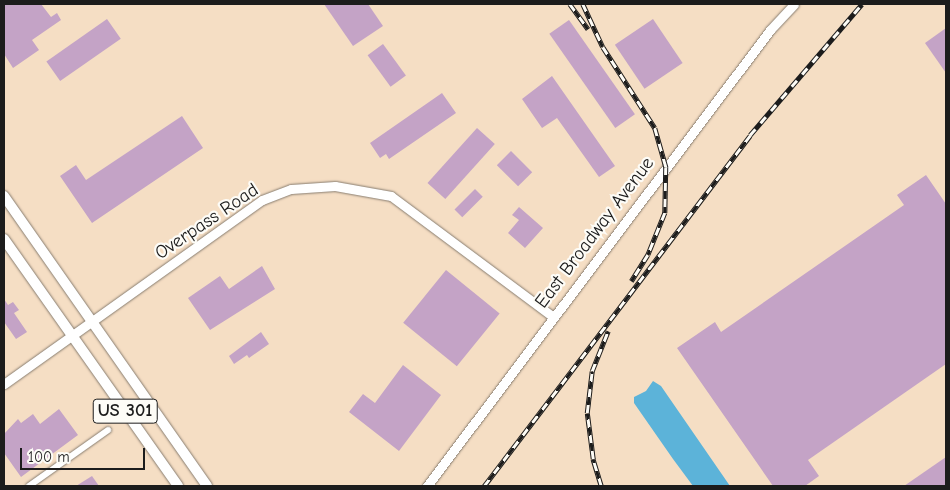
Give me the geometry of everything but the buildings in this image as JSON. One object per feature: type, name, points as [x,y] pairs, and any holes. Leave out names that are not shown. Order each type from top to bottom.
[{"type":"main road","name":"East Broadway Avenue","points":[[427,486],[552,316],[770,30],[794,4]]},
{"type":"main road","name":"Overpass Road","points":[[4,384],[262,200],[291,189],[334,186],[391,196],[552,316]]},
{"type":"main road","name":"US 301","points":[[4,196],[207,486]]},
{"type":"main road","name":"US 301","points":[[4,239],[178,486]]},
{"type":"street","points":[[29,486],[108,430]]},
{"type":"water","points":[[653,381],[661,386],[730,486],[693,486],[673,459],[634,403],[634,397],[646,391]]},
{"type":"railway","points":[[570,4],[588,29]]},
{"type":"railway","points":[[583,4],[603,47],[655,128],[666,167],[665,213],[648,255],[632,281]]},
{"type":"railway","points":[[484,486],[750,135],[862,4]]},
{"type":"railway","points":[[601,486],[593,459],[587,413],[592,371],[608,331]]}]
